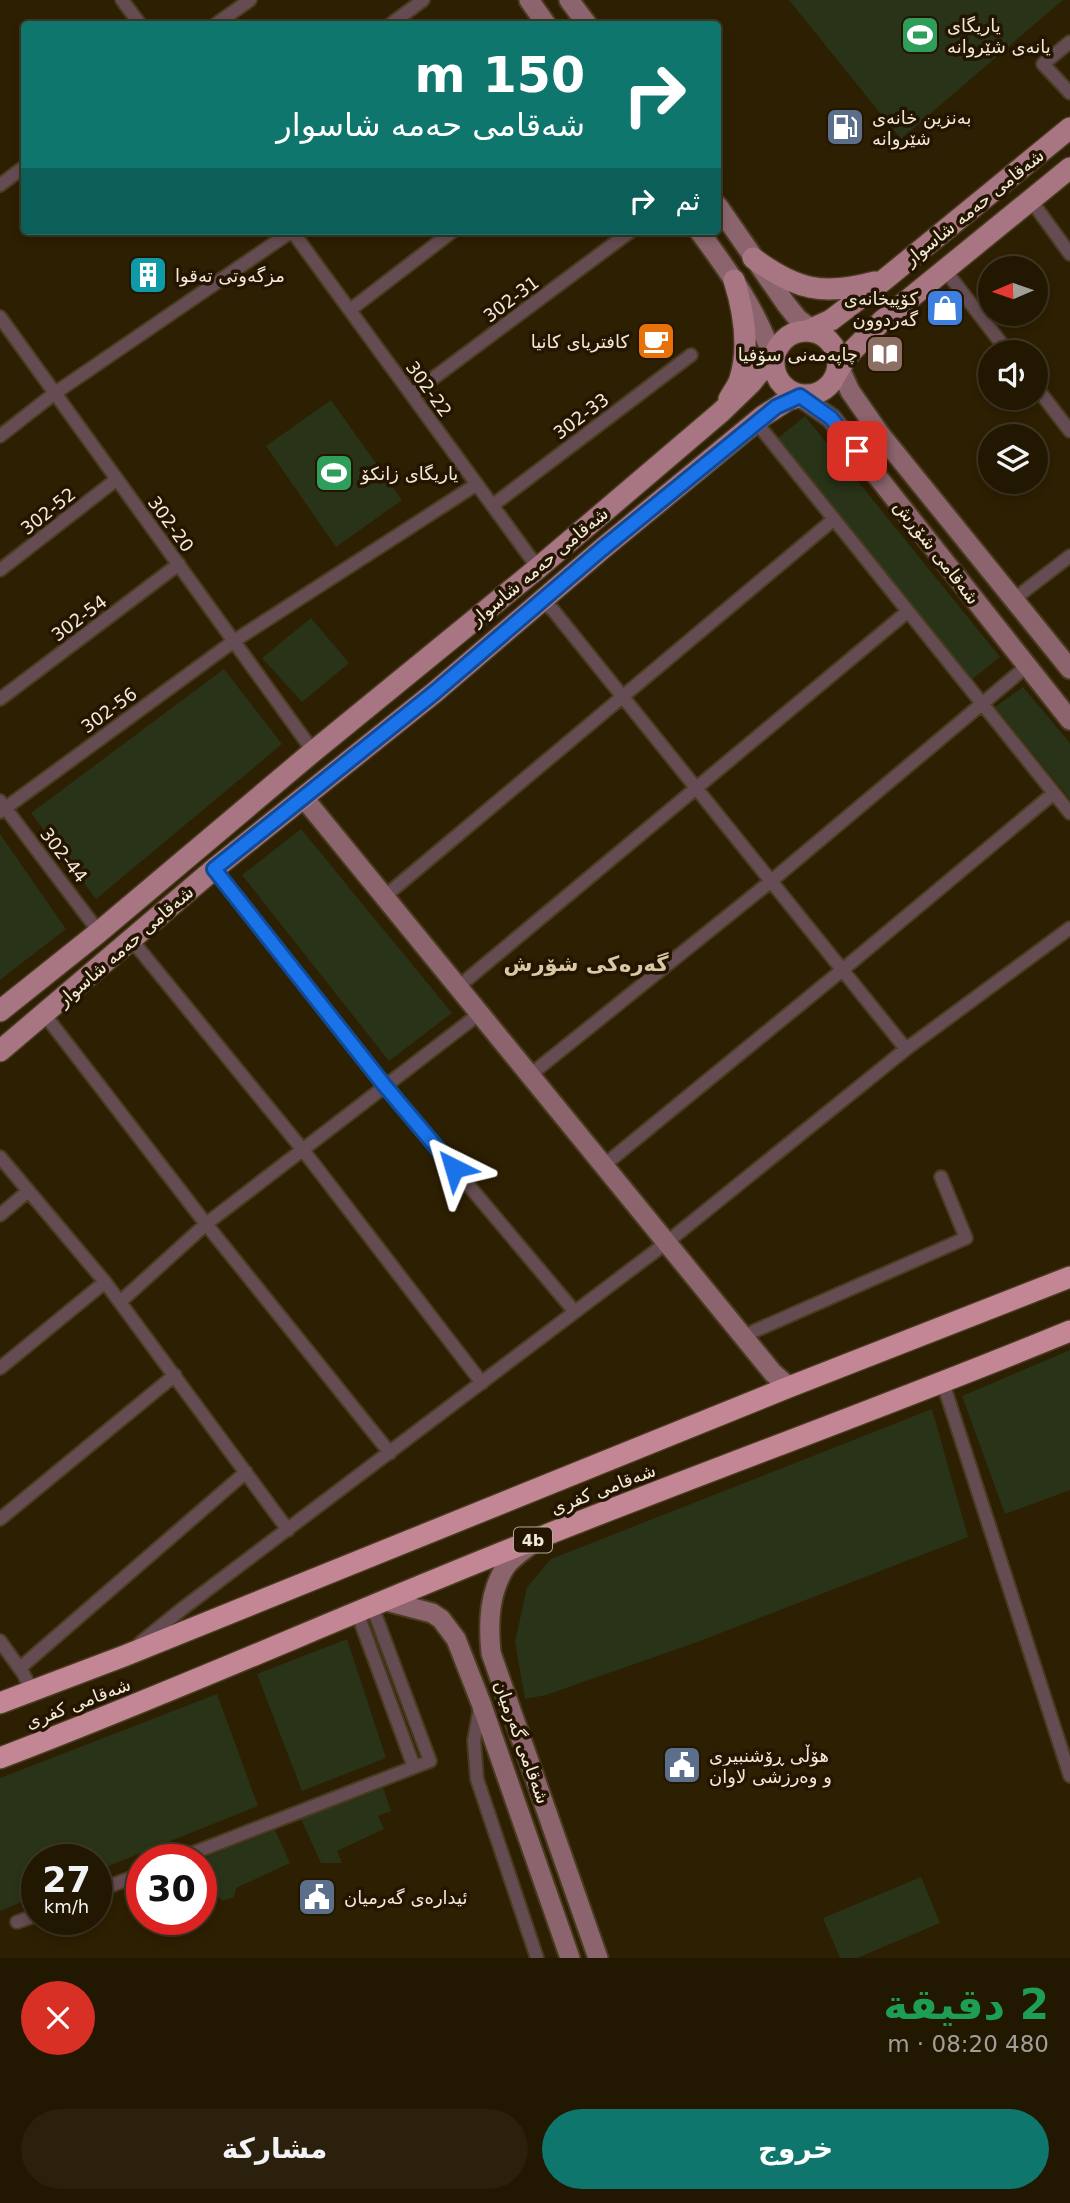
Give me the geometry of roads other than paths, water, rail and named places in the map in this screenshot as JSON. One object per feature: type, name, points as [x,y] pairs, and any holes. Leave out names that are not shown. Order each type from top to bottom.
[{"type":"highway","name":"شەقامی کفری","points":[[0,1703],[124,1656],[789,1387],[1070,1277]]},
{"type":"highway","name":"شەقامی کفری","points":[[0,1758],[107,1717],[540,1537],[943,1383],[1070,1331]]},
{"type":"main road","points":[[528,0],[544,21]]},
{"type":"main road","points":[[569,0],[585,21]]},
{"type":"main road","name":"شەقامی حەمە شاسوار","points":[[812,331],[884,280],[1070,128]]},
{"type":"main road","points":[[1038,153],[1065,171]]},
{"type":"main road","name":"شەقامی حەمە شاسوار","points":[[838,368],[859,342],[1065,171]]},
{"type":"main road","points":[[702,235],[760,323],[774,357],[780,381],[800,395],[815,394],[824,389],[838,368],[837,354],[832,345],[826,338],[812,331],[786,304],[721,210]]},
{"type":"main road","points":[[749,250],[775,274],[804,286],[846,289],[884,280]]},
{"type":"main road","points":[[720,260],[749,250]]},
{"type":"main road","points":[[721,412],[740,380],[745,347],[744,314],[734,280]]},
{"type":"main road","points":[[774,357],[789,336],[797,332],[812,331]]},
{"type":"main road","name":"شەقامی حەمە شاسوار","points":[[0,1011],[538,568],[721,412],[774,357]]},
{"type":"main road","name":"شەقامی شۆڕش","points":[[838,368],[850,391],[880,434],[1070,668]]},
{"type":"main road","name":"شەقامی حەمە شاسوار","points":[[0,1051],[214,869],[435,692],[756,422],[776,407],[800,395]]},
{"type":"main road","name":"شەقامی شۆڕش","points":[[800,395],[831,418],[1070,719]]},
{"type":"main road","points":[[857,451],[880,434]]},
{"type":"main road","points":[[586,526],[602,549]]},
{"type":"main road","points":[[303,797],[773,1373],[789,1387]]},
{"type":"main road","name":"شەقامی گەرمیان","points":[[540,1537],[507,1564],[496,1586],[489,1617],[491,1653],[598,1958]]},
{"type":"main road","name":"شەقامی گەرمیان","points":[[372,1606],[421,1608],[441,1619],[456,1640],[481,1703],[570,1958]]},
{"type":"street","points":[[122,0],[138,21]]},
{"type":"street","points":[[220,21],[250,0]]},
{"type":"street","points":[[395,21],[423,0]]},
{"type":"street","points":[[1070,42],[1043,64],[1070,93]]},
{"type":"street","points":[[0,185],[21,169]]},
{"type":"street","points":[[1030,199],[1070,254]]},
{"type":"street","points":[[0,436],[55,393],[286,235]]},
{"type":"street","name":"302-22","points":[[295,235],[538,568]]},
{"type":"street","points":[[350,310],[448,235]]},
{"type":"street","name":"302-31","points":[[412,394],[626,235]]},
{"type":"street","points":[[945,270],[999,340]]},
{"type":"street","name":"302-20","points":[[0,317],[313,751]]},
{"type":"street","name":"302-33","points":[[493,505],[691,355]]},
{"type":"street","points":[[1048,403],[1070,431]]},
{"type":"street","points":[[756,422],[1070,813]]},
{"type":"street","name":"302-52","points":[[0,570],[117,479]]},
{"type":"street","name":"302-56","points":[[2,807],[234,641],[477,484]]},
{"type":"street","points":[[384,897],[833,520]]},
{"type":"street","points":[[1014,599],[1070,556]]},
{"type":"street","name":"302-54","points":[[0,699],[179,564]]},
{"type":"street","points":[[542,602],[553,610],[906,1049]]},
{"type":"street","points":[[458,987],[907,612]]},
{"type":"street","points":[[530,1075],[770,882],[1027,666]]},
{"type":"street","points":[[603,1166],[1054,793]]},
{"type":"street","name":"302-44","points":[[2,807],[99,932]]},
{"type":"street","points":[[214,869],[385,1086],[575,1312]]},
{"type":"street","points":[[124,1656],[182,1609],[667,1243],[906,1049],[1070,928]]},
{"type":"street","points":[[130,941],[303,1150],[482,1383]]},
{"type":"street","points":[[120,1302],[206,1224],[480,1014]]},
{"type":"street","points":[[45,1015],[206,1224],[390,1452]]},
{"type":"street","points":[[0,1157],[105,1282],[288,1530]]},
{"type":"street","points":[[743,1336],[966,1238],[941,1177]]},
{"type":"street","points":[[0,1215],[27,1192]]},
{"type":"street","points":[[0,1368],[105,1282]]},
{"type":"street","points":[[0,1519],[176,1376]]},
{"type":"street","points":[[943,1383],[1070,1776]]},
{"type":"street","points":[[20,1668],[246,1472]]},
{"type":"street","points":[[216,1844],[430,1761],[372,1606]]},
{"type":"street","points":[[372,1606],[414,1767]]},
{"type":"street","points":[[0,1641],[20,1668],[32,1691]]},
{"type":"street","points":[[481,1703],[474,1741],[481,1798],[537,1958]]},
{"type":"street","points":[[17,1922],[21,1920]]},
{"type":"place","name":"یاریگای یانەی شێروانە","points":[[920,35]]},
{"type":"place","name":"بەنزین خانەی شێروانە","points":[[845,127]]},
{"type":"place","name":"مزگه‌وتی ته‌قوا","points":[[148,275]]},
{"type":"place","name":"کۆپیخانەی گەردوون","points":[[945,308]]},
{"type":"place","name":"کافتریای کانیا","points":[[656,341]]},
{"type":"place","name":"چاپەمەنی سۆفیا","points":[[885,354]]},
{"type":"place","name":"یاریگای زانکۆ","points":[[334,473]]},
{"type":"place","name":"هۆڵی ڕۆشنبیری و وەرزشی لاوان","points":[[682,1765]]},
{"type":"place","name":"ئیدارەی گەرمیان","points":[[317,1897]]},
{"type":"district","name":"گەرەکی شۆرش","points":[[586,964]]}]
